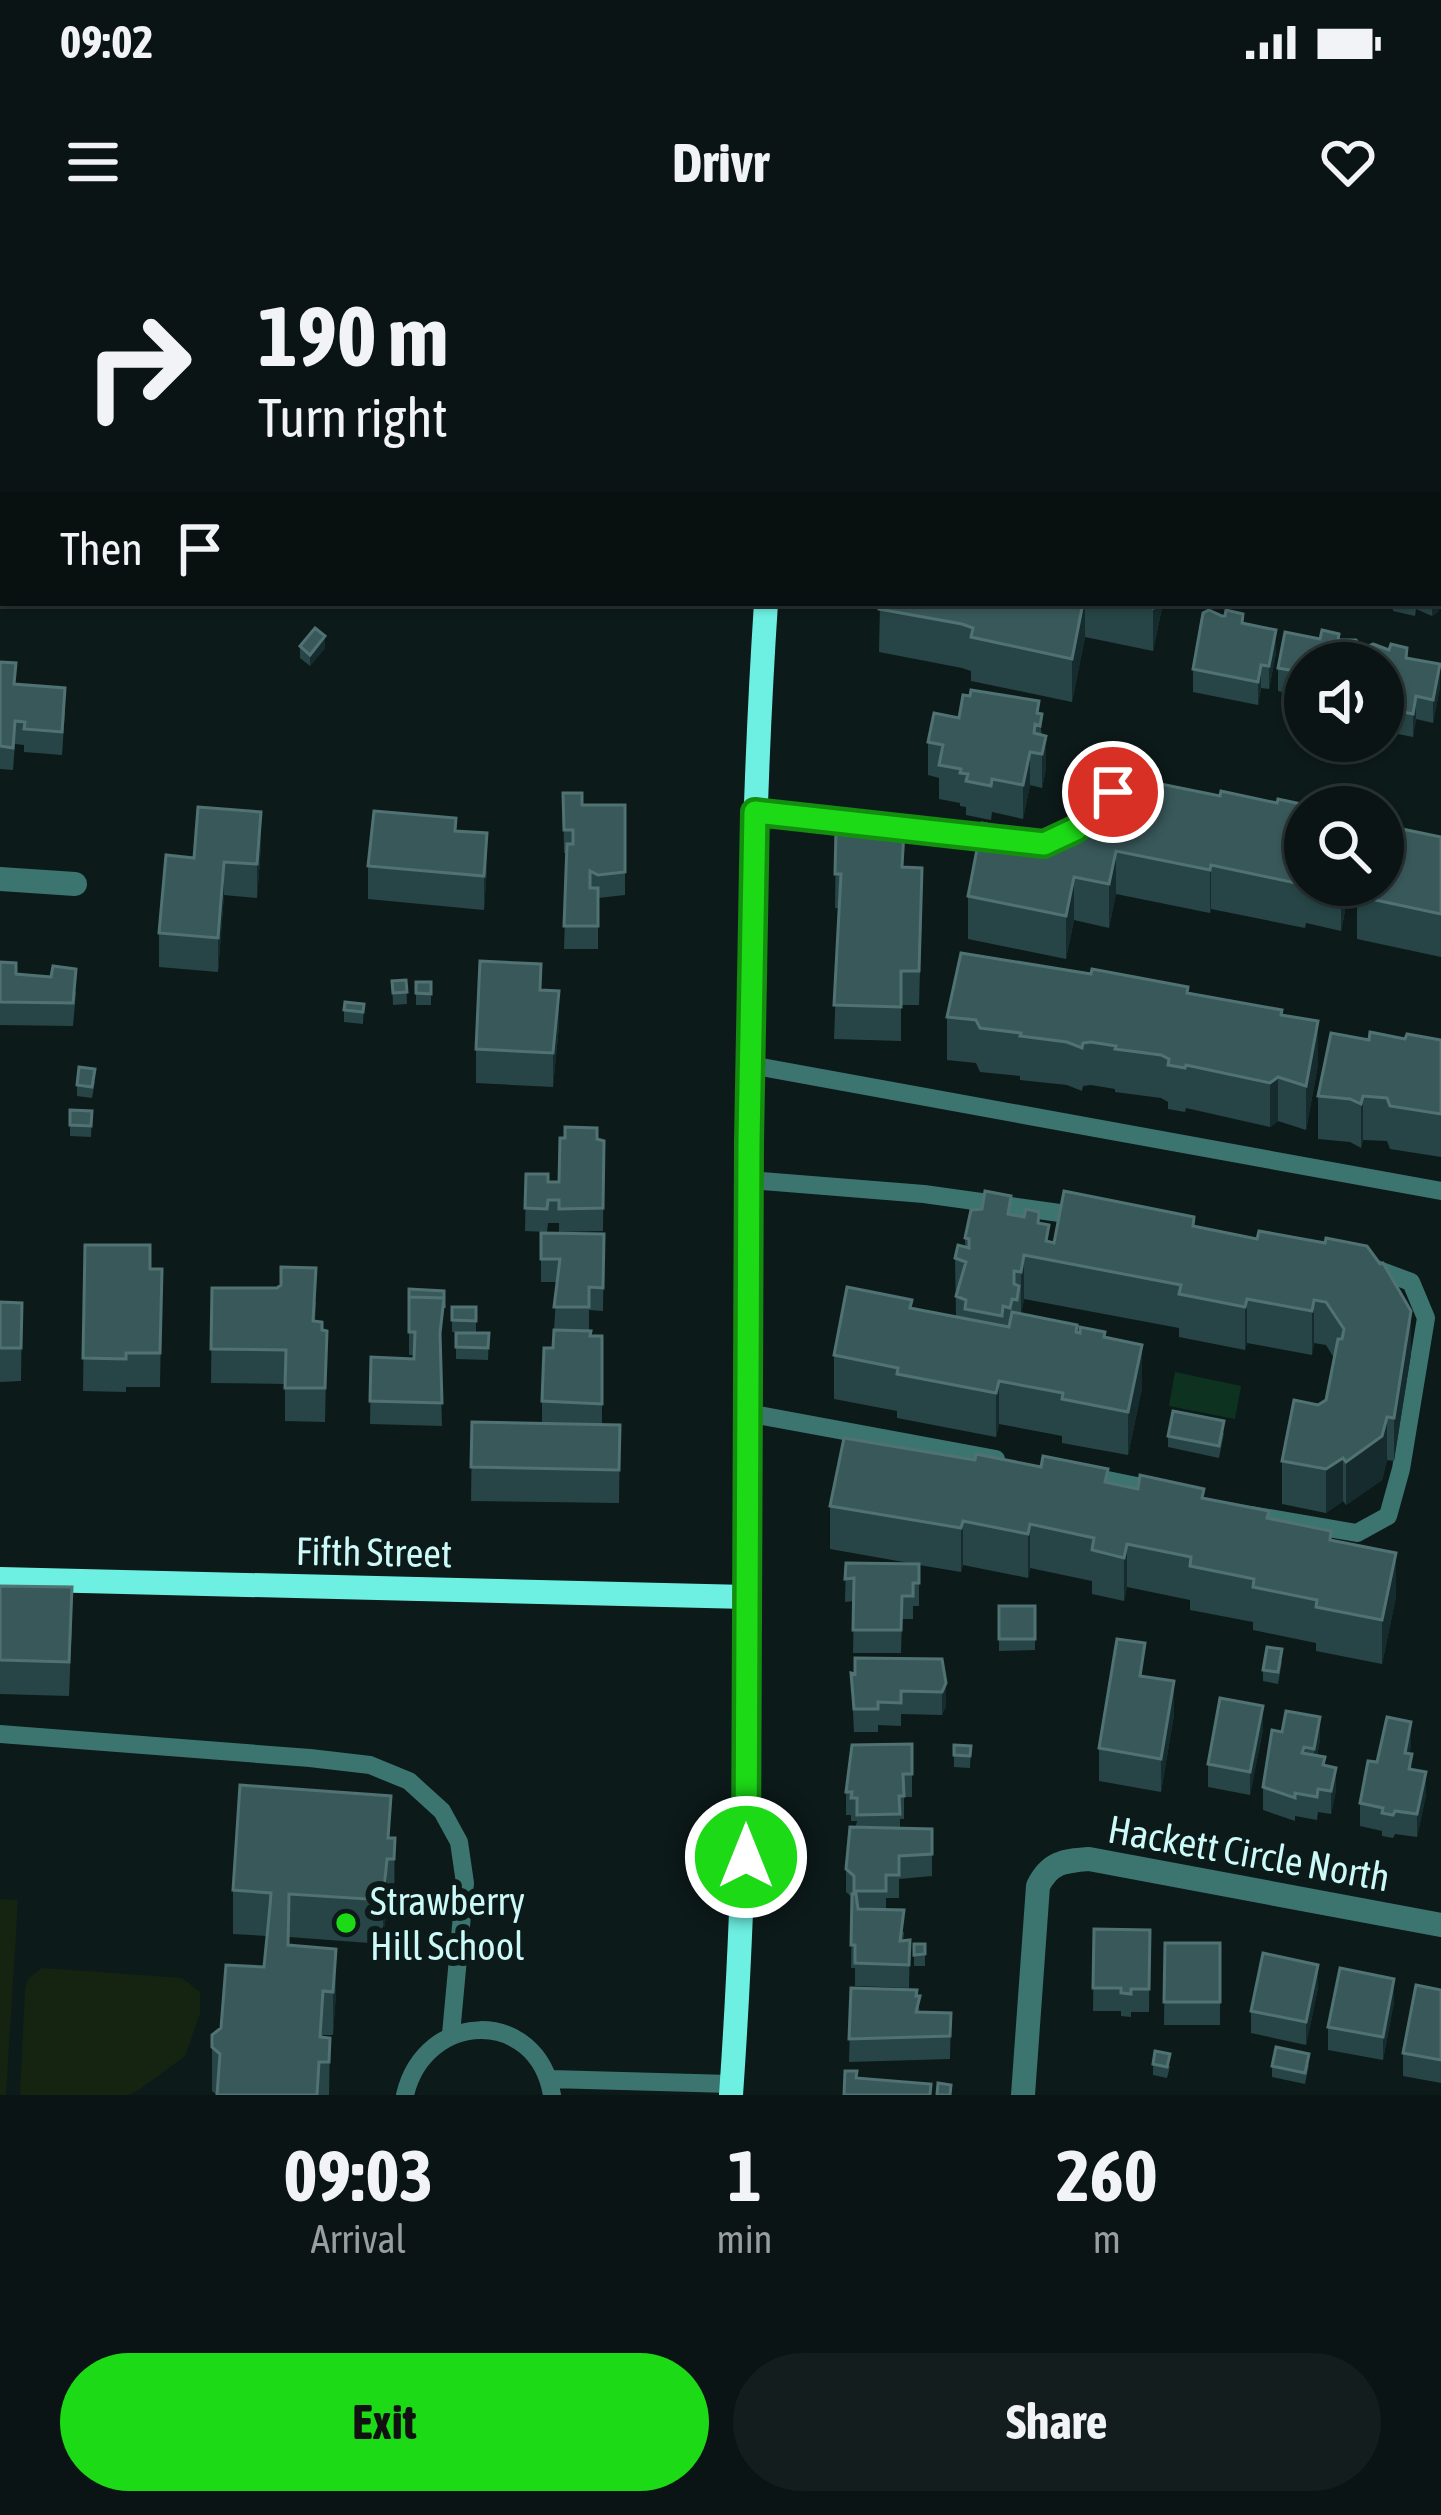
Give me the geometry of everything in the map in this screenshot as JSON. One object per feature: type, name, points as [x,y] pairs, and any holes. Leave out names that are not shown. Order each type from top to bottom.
[{"type":"main road","points":[[731,2090],[746,1857],[750,1065],[755,812],[766,606]]},
{"type":"main road","name":"Fifth Street","points":[[0,1579],[747,1597]]},
{"type":"street","points":[[0,879],[75,884]]},
{"type":"street","name":"Hackett Circle North","points":[[1023,2095],[1038,1886],[1046,1870],[1061,1862],[1089,1858],[1441,1925]]},
{"type":"lane","points":[[755,812],[1044,844],[1076,829],[1113,792],[1177,804]]},
{"type":"lane","points":[[750,1065],[1441,1191]]},
{"type":"lane","points":[[749,1180],[924,1194],[1096,1218]]},
{"type":"lane","points":[[1224,1508],[1357,1533],[1388,1516],[1401,1469],[1426,1318],[1412,1282],[1352,1263]]},
{"type":"lane","points":[[747,1413],[1005,1461]]},
{"type":"lane","points":[[1075,1474],[1184,1497]]},
{"type":"lane","points":[[0,1735],[310,1758],[370,1766],[409,1781],[442,1811],[459,1842],[465,1883],[451,2034]]},
{"type":"lane","points":[[405,2095],[412,2068],[429,2048],[451,2034],[476,2029],[510,2037],[538,2059],[551,2087],[731,2090]]},
{"type":"shaded area","points":[[1175,1372],[1241,1386],[1235,1419],[1169,1406]]},
{"type":"shaded area","points":[[0,1899],[18,1900],[6,2095],[0,2095]]},
{"type":"shaded area","points":[[42,1968],[182,1978],[200,1992],[200,2014],[185,2056],[128,2095],[20,2095],[25,1988]]},
{"type":"building","points":[[1082,606],[1072,659],[971,637],[973,628],[962,624],[879,609]]},
{"type":"building","points":[[1209,610],[1222,616],[1226,610],[1243,614],[1242,623],[1276,630],[1269,666],[1261,665],[1258,682],[1193,669],[1203,613]]},
{"type":"building","points":[[315,628],[325,636],[310,655],[300,646]]},
{"type":"building","points":[[1322,630],[1339,634],[1338,640],[1357,642],[1284,642],[1284,669],[1278,668],[1285,632],[1320,639]]},
{"type":"building","points":[[1404,647],[1406,658],[1440,664],[1433,700],[1416,696],[1413,714],[1404,712]]},
{"type":"building","points":[[0,662],[16,663],[14,684],[65,688],[62,732],[24,729],[25,722],[15,721],[13,748],[0,746]]},
{"type":"building","points":[[971,690],[1039,701],[1037,713],[1042,714],[1034,733],[1046,736],[1042,754],[1030,752],[1023,785],[992,779],[991,786],[966,781],[968,774],[960,773],[961,769],[939,765],[943,745],[928,742],[934,713],[959,718],[963,695],[970,696]]},
{"type":"building","points":[[1126,777],[1220,796],[1221,791],[1277,803],[1284,800],[1284,881],[1116,851],[1109,884],[1074,877],[1066,916],[968,896],[982,823],[1077,842],[1082,813],[1117,821]]},
{"type":"building","points":[[563,793],[582,793],[582,805],[625,805],[625,872],[598,875],[590,871],[590,888],[598,888],[598,926],[564,926],[567,844],[573,844],[573,830],[564,830]]},
{"type":"building","points":[[198,807],[261,812],[257,864],[224,862],[218,938],[159,933],[166,855],[194,858]]},
{"type":"building","points":[[374,811],[456,818],[455,831],[487,833],[484,876],[368,866]]},
{"type":"building","points":[[1404,829],[1441,837],[1441,914],[1404,906]]},
{"type":"building","points":[[836,830],[904,831],[902,867],[922,868],[919,971],[901,971],[901,1007],[834,1005],[841,874],[835,874]]},
{"type":"building","points":[[961,953],[1188,987],[1187,993],[1318,1021],[1306,1086],[1278,1077],[1270,1083],[1168,1065],[1169,1059],[1161,1055],[1091,1042],[1083,1043],[1082,1048],[947,1017]]},
{"type":"building","points":[[480,961],[541,964],[540,990],[559,991],[553,1053],[476,1049]]},
{"type":"building","points":[[0,962],[16,963],[16,974],[51,977],[53,966],[76,969],[73,1003],[0,1002]]},
{"type":"building","points":[[406,980],[407,992],[393,993],[392,981]]},
{"type":"building","points":[[416,982],[431,982],[431,994],[416,993]]},
{"type":"building","points":[[345,1002],[364,1004],[363,1012],[344,1010]]},
{"type":"building","points":[[1370,1032],[1441,1040],[1441,1114],[1390,1106],[1387,1098],[1363,1096],[1361,1104],[1318,1096],[1331,1033],[1369,1040]]},
{"type":"building","points":[[79,1067],[95,1069],[92,1087],[77,1085]]},
{"type":"building","points":[[70,1110],[92,1111],[91,1126],[70,1125]]},
{"type":"building","points":[[565,1127],[597,1128],[597,1139],[604,1141],[603,1208],[559,1209],[559,1200],[548,1200],[547,1209],[525,1208],[526,1174],[548,1174],[548,1182],[559,1182],[560,1138],[565,1138]]},
{"type":"building","points":[[985,1191],[1011,1196],[1008,1214],[1024,1217],[1026,1209],[1039,1212],[1038,1223],[1049,1225],[1046,1241],[1054,1243],[1064,1191],[1194,1217],[1193,1226],[1257,1239],[1259,1231],[1367,1246],[1383,1263],[1411,1311],[1394,1418],[1387,1417],[1382,1436],[1346,1462],[1343,1458],[1326,1469],[1282,1461],[1294,1400],[1318,1405],[1326,1400],[1344,1329],[1326,1302],[1314,1300],[1312,1311],[1247,1299],[1245,1307],[1179,1294],[1181,1285],[1024,1255],[1021,1272],[1014,1271],[1017,1300],[1012,1299],[1010,1308],[1003,1306],[1002,1316],[965,1309],[966,1300],[956,1296],[966,1262],[955,1258],[958,1245],[969,1248],[965,1238],[971,1210],[982,1209]]},
{"type":"building","points":[[541,1233],[604,1234],[603,1288],[589,1287],[589,1307],[554,1307],[560,1259],[541,1259]]},
{"type":"building","points":[[85,1245],[150,1245],[150,1269],[162,1269],[160,1353],[126,1353],[126,1359],[83,1358]]},
{"type":"building","points":[[281,1267],[316,1268],[313,1321],[322,1322],[322,1330],[327,1331],[325,1388],[285,1388],[286,1350],[211,1349],[212,1288],[277,1288]]},
{"type":"building","points":[[847,1287],[912,1300],[910,1308],[1009,1327],[1012,1312],[1077,1325],[1076,1332],[1080,1333],[1080,1327],[1142,1345],[1128,1412],[999,1381],[996,1393],[897,1374],[898,1368],[834,1355]]},
{"type":"building","points":[[409,1289],[444,1291],[444,1298],[409,1297]]},
{"type":"building","points":[[409,1297],[444,1298],[442,1403],[370,1401],[371,1357],[414,1359]]},
{"type":"building","points":[[0,1302],[22,1303],[21,1348],[0,1348]]},
{"type":"building","points":[[452,1307],[476,1307],[476,1321],[452,1320]]},
{"type":"building","points":[[554,1330],[602,1336],[602,1404],[542,1401],[544,1348],[553,1348]]},
{"type":"building","points":[[456,1333],[489,1333],[488,1348],[456,1347]]},
{"type":"building","points":[[1173,1411],[1224,1421],[1219,1446],[1168,1436]]},
{"type":"building","points":[[472,1422],[620,1425],[619,1470],[471,1467]]},
{"type":"building","points":[[844,1438],[1041,1467],[1043,1456],[1108,1469],[1105,1482],[1138,1489],[1140,1475],[1204,1489],[1202,1498],[1269,1511],[1267,1518],[1331,1531],[1330,1540],[1396,1553],[1382,1620],[1316,1607],[1317,1600],[1253,1587],[1254,1579],[1190,1566],[1191,1557],[1127,1544],[1124,1558],[1092,1550],[1094,1538],[1030,1524],[1028,1534],[963,1521],[961,1528],[830,1506]]},
{"type":"building","points":[[846,1563],[919,1564],[913,1596],[902,1596],[901,1630],[853,1630],[854,1578],[845,1579]]},
{"type":"building","points":[[0,1586],[72,1587],[69,1662],[0,1660]]},
{"type":"building","points":[[999,1606],[1035,1606],[1035,1639],[999,1639]]},
{"type":"building","points":[[1117,1639],[1145,1643],[1140,1676],[1174,1681],[1161,1759],[1099,1748]]},
{"type":"building","points":[[1267,1647],[1282,1649],[1278,1672],[1263,1670]]},
{"type":"building","points":[[855,1658],[942,1659],[946,1683],[942,1692],[901,1691],[901,1703],[878,1702],[878,1709],[854,1709],[851,1673],[855,1674]]},
{"type":"building","points":[[1220,1698],[1263,1706],[1250,1772],[1208,1764]]},
{"type":"building","points":[[1286,1711],[1320,1717],[1314,1749],[1304,1747],[1302,1753],[1325,1757],[1323,1765],[1336,1768],[1331,1791],[1318,1789],[1317,1797],[1295,1793],[1295,1798],[1263,1787],[1272,1730],[1282,1732]]},
{"type":"building","points":[[1387,1717],[1411,1722],[1405,1753],[1412,1754],[1409,1769],[1426,1772],[1417,1814],[1382,1813],[1383,1808],[1360,1803],[1368,1761],[1377,1762]]},
{"type":"building","points":[[912,1744],[912,1774],[903,1774],[900,1814],[857,1815],[857,1798],[846,1792],[852,1745]]},
{"type":"building","points":[[954,1745],[971,1746],[970,1756],[954,1755]]},
{"type":"building","points":[[240,1785],[391,1796],[388,1838],[395,1838],[394,1859],[387,1859],[383,1900],[289,1894],[288,1945],[336,1949],[333,1992],[323,1991],[320,2037],[330,2038],[329,2062],[319,2062],[317,2095],[217,2095],[220,2054],[212,2047],[212,2035],[221,2028],[226,1965],[264,1967],[271,1893],[233,1890]]},
{"type":"building","points":[[850,1827],[932,1829],[932,1854],[899,1856],[899,1875],[886,1875],[886,1891],[854,1891],[854,1876],[846,1869]]},
{"type":"building","points":[[852,1894],[856,1894],[858,1909],[904,1910],[900,1941],[910,1940],[909,1965],[855,1963]]},
{"type":"building","points":[[1094,1929],[1150,1930],[1149,1989],[1131,1989],[1131,1994],[1121,1993],[1121,1988],[1093,1988]]},
{"type":"building","points":[[1165,1943],[1220,1943],[1220,2002],[1164,2002]]},
{"type":"building","points":[[914,1944],[925,1944],[925,1954],[914,1955]]},
{"type":"building","points":[[1263,1953],[1318,1965],[1306,2022],[1251,2011]]},
{"type":"building","points":[[1340,1968],[1394,1979],[1383,2037],[1328,2027]]},
{"type":"building","points":[[1416,1985],[1441,1990],[1441,2060],[1403,2053]]},
{"type":"building","points":[[851,1988],[917,1990],[916,2012],[951,2013],[950,2036],[849,2039]]},
{"type":"building","points":[[1276,2047],[1309,2054],[1305,2073],[1272,2066]]},
{"type":"building","points":[[1155,2051],[1170,2054],[1167,2067],[1153,2064]]},
{"type":"building","points":[[845,2071],[857,2071],[856,2078],[931,2084],[930,2095],[844,2095]]},
{"type":"building","points":[[938,2083],[951,2085],[950,2095],[937,2095]]},
{"type":"place","name":"Strawberry Hill School","points":[[346,1923]]},
{"type":"route","points":[[746,1857],[755,812],[1044,844],[1076,829],[1113,792]]}]
